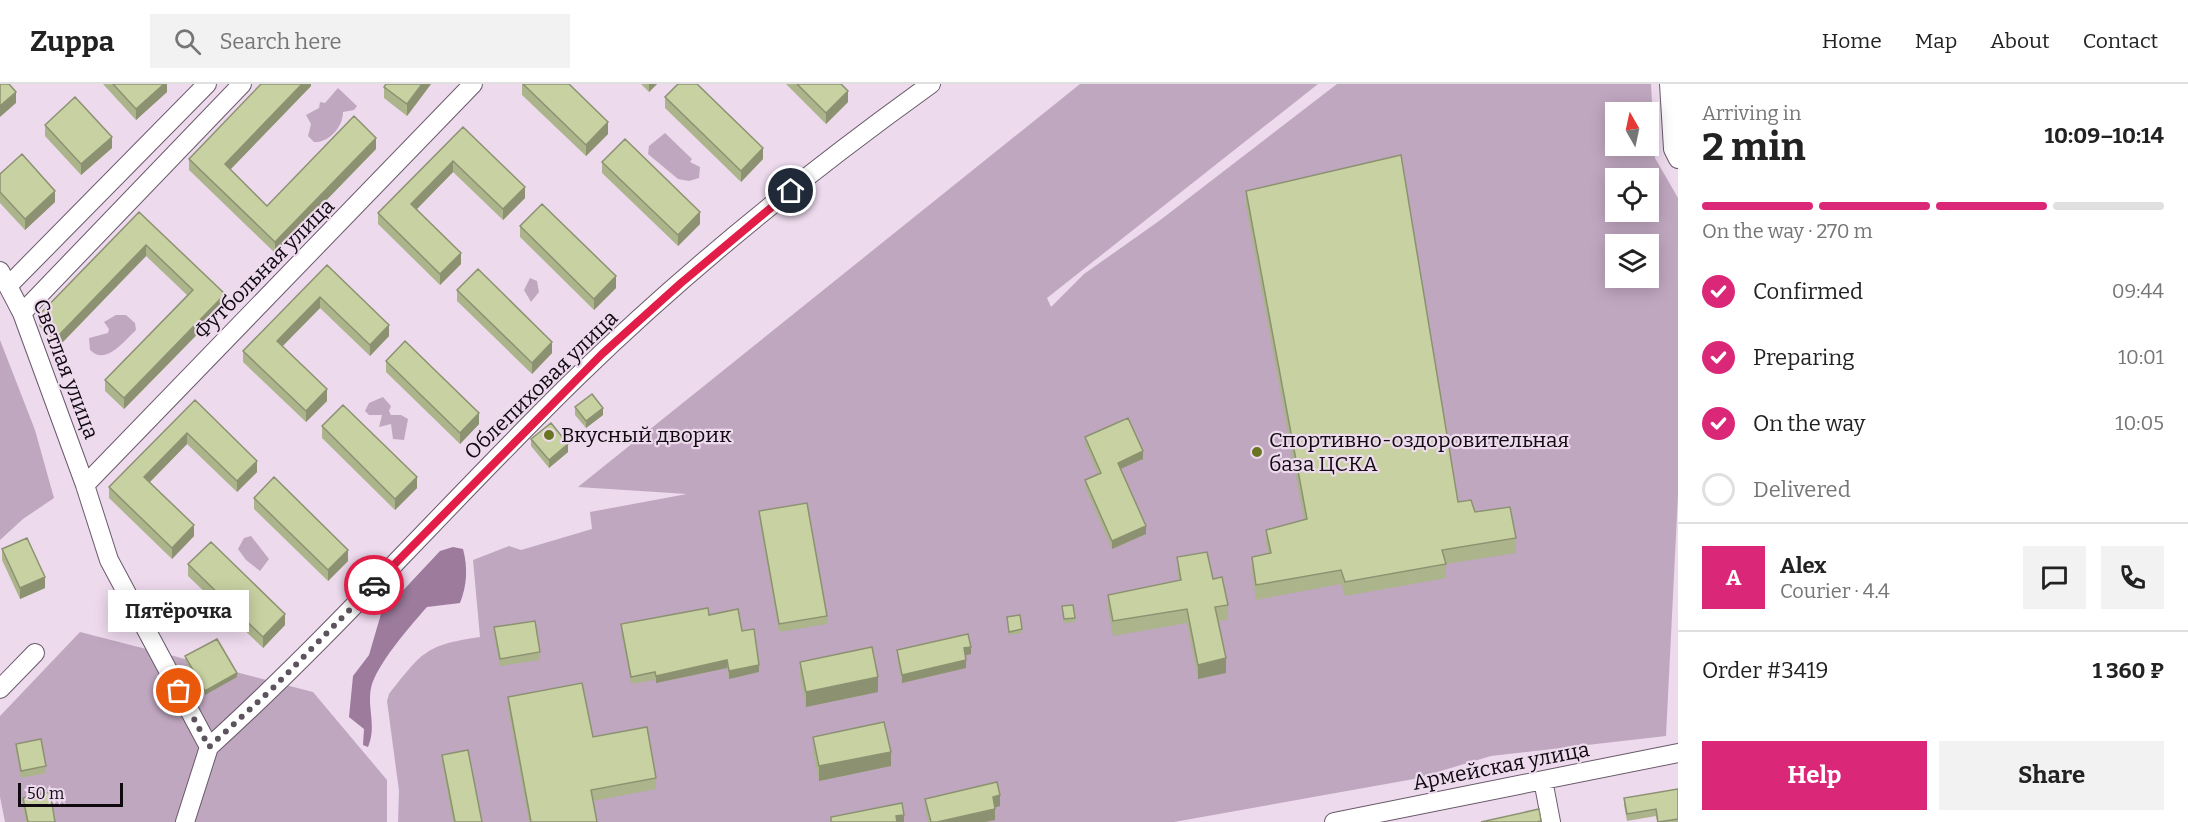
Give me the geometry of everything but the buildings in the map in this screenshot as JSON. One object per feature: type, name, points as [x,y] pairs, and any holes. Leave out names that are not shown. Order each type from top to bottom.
[{"type":"street","points":[[4,278],[207,84]]},
{"type":"street","points":[[21,313],[242,84]]},
{"type":"street","name":"Футбольная улица","points":[[85,485],[473,84]]},
{"type":"street","name":"Облепиховая улица","points":[[209,747],[273,688],[520,434],[627,331],[831,158],[931,84]]},
{"type":"street","points":[[1669,84],[1673,149],[1678,159]]},
{"type":"street","name":"Светлая улица","points":[[4,278],[21,313],[85,485],[99,536],[121,586],[209,747]]},
{"type":"street","points":[[0,689],[35,653]]},
{"type":"street","points":[[186,822],[209,747]]},
{"type":"street","name":"Армейская улица","points":[[1334,822],[1678,753]]},
{"type":"street","points":[[1543,780],[1551,822]]},
{"type":"shaded area","name":"Спортивно-оздоровительная база ЦСКА","points":[[1080,84],[1318,84],[1047,298],[1051,307],[1084,274],[1159,221],[1337,84],[1651,84],[1652,102],[1605,102],[1605,156],[1655,156],[1678,198],[1678,495],[1666,736],[1491,756],[1414,779],[1174,822],[398,822],[399,791],[387,701],[389,694],[409,669],[426,653],[447,644],[480,637],[473,560],[509,546],[521,550],[592,529],[590,512],[687,494],[578,487]]},
{"type":"shaded area","points":[[338,88],[357,106],[354,110],[343,112],[338,129],[334,133],[324,140],[314,142],[308,136],[311,124],[306,115],[319,108],[320,102],[325,103]]},
{"type":"shaded area","points":[[665,133],[692,159],[690,162],[700,167],[699,178],[689,181],[678,179],[648,154],[649,146]]},
{"type":"shaded area","points":[[530,278],[537,281],[539,292],[531,302],[524,290]]},
{"type":"shaded area","points":[[116,315],[126,315],[135,323],[136,330],[115,350],[108,354],[96,354],[90,350],[89,338],[108,333],[109,329],[104,322]]},
{"type":"shaded area","points":[[0,340],[35,430],[54,498],[23,519],[0,540]]},
{"type":"shaded area","points":[[383,397],[391,406],[389,411],[391,415],[401,415],[408,419],[404,440],[393,439],[391,424],[379,427],[382,415],[369,415],[365,411],[369,403]]},
{"type":"shaded area","points":[[251,536],[269,559],[260,571],[246,560],[238,549],[244,538]]},
{"type":"shaded area","points":[[453,547],[463,549],[466,563],[464,590],[460,603],[427,607],[387,657],[371,688],[371,740],[368,747],[363,745],[364,729],[349,717],[353,676],[369,655],[381,614],[440,551]]},
{"type":"shaded area","points":[[80,632],[313,692],[387,780],[387,822],[5,822],[0,797],[0,716]]},
{"type":"way so far","points":[[179,691],[209,747],[273,688],[374,585]]},
{"type":"place","name":"Вкусный дворик","points":[[549,435]]},
{"type":"place","name":"Спортивно-оздоровительная база ЦСКА","points":[[1257,452]]},
{"type":"place","name":"Пятёрочка","points":[[179,691]]},
{"type":"route","points":[[374,585],[577,377],[681,283],[791,191]]}]
